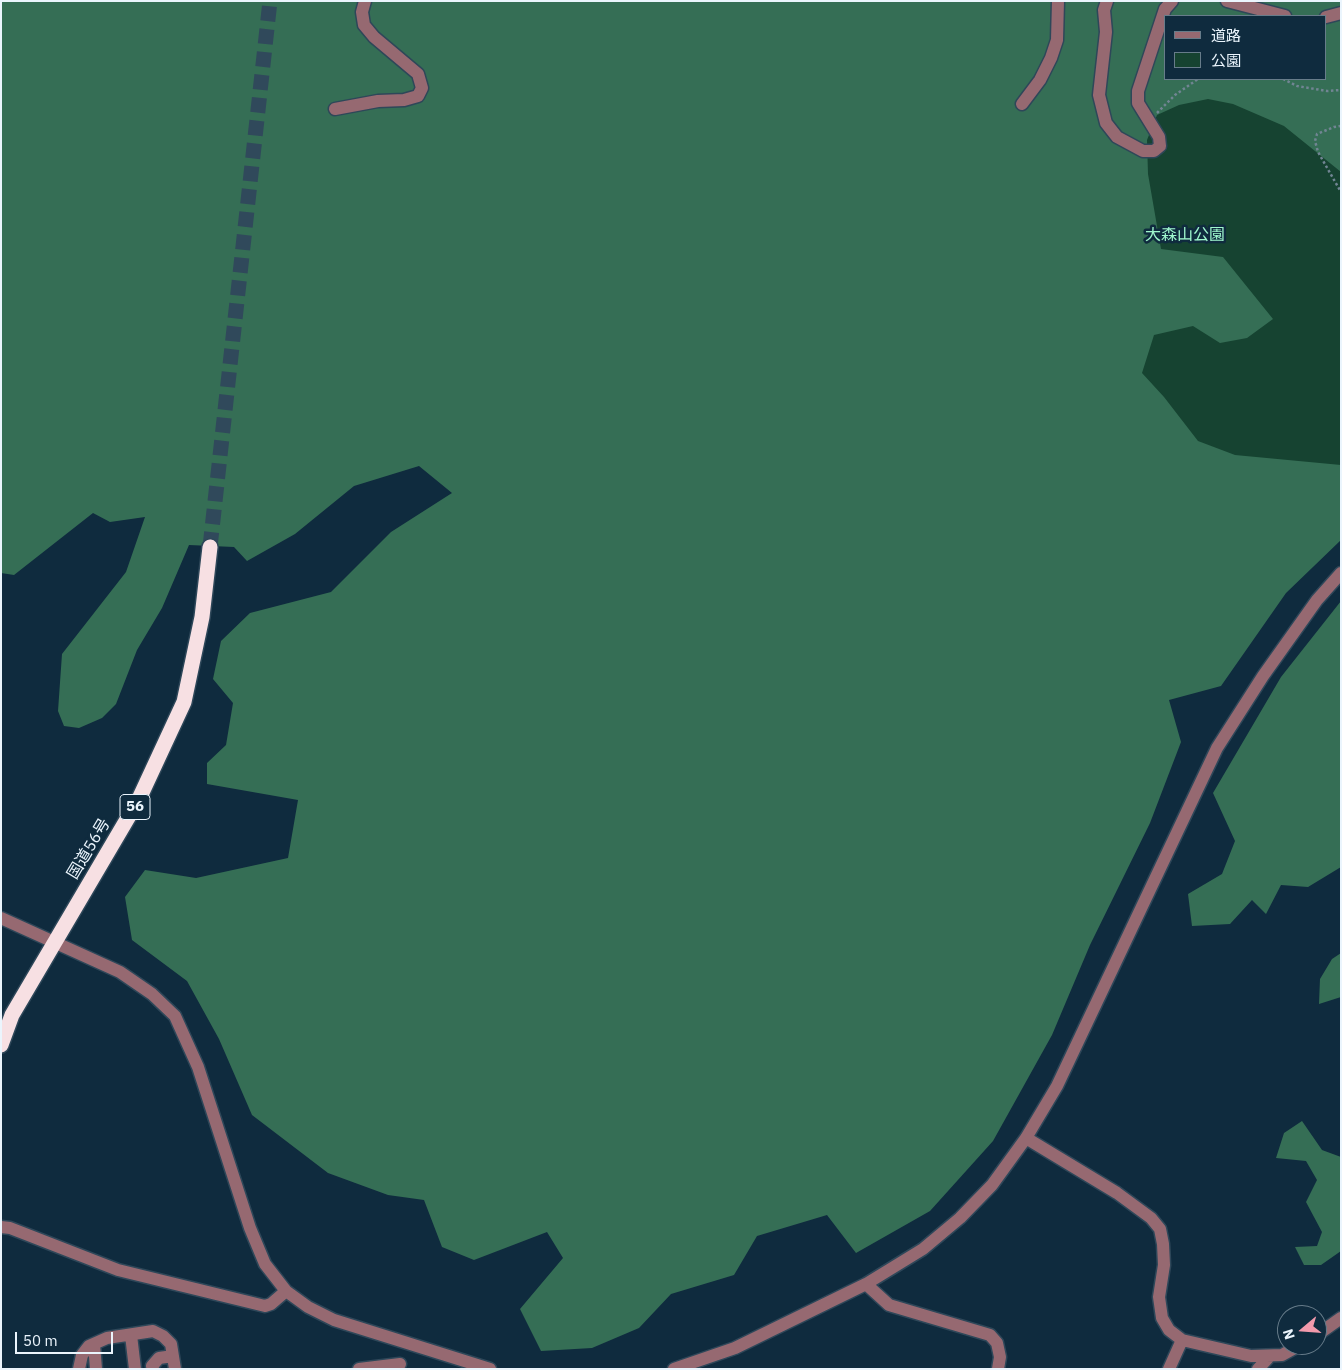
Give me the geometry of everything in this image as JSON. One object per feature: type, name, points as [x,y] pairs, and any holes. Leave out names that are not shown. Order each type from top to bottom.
[{"type":"highway","name":"国道56号","points":[[1,1045],[12,1015],[139,799],[184,702],[202,616],[210,547]]},
{"type":"street","points":[[335,109],[378,101],[404,100],[418,96],[422,88],[418,74],[374,38],[364,25],[362,12],[365,1]]},
{"type":"street","points":[[1022,104],[1040,80],[1051,58],[1056,40],[1058,1]]},
{"type":"street","points":[[1107,1],[1104,10],[1106,32],[1099,95],[1106,123],[1117,137],[1130,146],[1143,151],[1154,151],[1160,146],[1159,137],[1138,103],[1138,91],[1165,9],[1172,1]]},
{"type":"street","points":[[1227,1],[1281,15]]},
{"type":"street","points":[[1327,17],[1341,13]]},
{"type":"street","points":[[674,1369],[735,1348],[866,1284],[923,1249],[960,1218],[992,1185],[1026,1138],[1057,1086],[1216,748],[1312,608],[1341,573]]},
{"type":"street","points":[[1,918],[120,972],[152,994],[174,1016],[198,1067],[250,1228],[265,1264],[286,1291],[308,1307],[334,1320],[490,1369]]},
{"type":"street","points":[[1026,1138],[1117,1193],[1151,1218],[1160,1228],[1164,1244],[1159,1297],[1162,1318],[1169,1330],[1182,1340],[1251,1356],[1282,1355]]},
{"type":"street","points":[[1,1227],[18,1231],[118,1270],[265,1306],[271,1304],[286,1291]]},
{"type":"street","points":[[866,1284],[889,1305],[990,1336],[997,1343],[1000,1357],[998,1369]]},
{"type":"street","points":[[1327,1328],[1341,1318]]},
{"type":"street","points":[[79,1369],[82,1355],[89,1346],[107,1338],[153,1331],[163,1336],[170,1344],[175,1369]]},
{"type":"street","points":[[131,1334],[135,1369]]},
{"type":"street","points":[[1169,1369],[1182,1340]]},
{"type":"street","points":[[359,1369],[400,1366],[405,1343]]},
{"type":"street","points":[[94,1344],[96,1369]]},
{"type":"street","points":[[153,1369],[152,1366],[159,1358],[173,1356]]},
{"type":"street","points":[[1258,1369],[1270,1356]]},
{"type":"path","points":[[1148,121],[1175,95],[1197,80]]},
{"type":"path","points":[[1285,80],[1297,86],[1327,91],[1341,90]]},
{"type":"path","points":[[1341,126],[1334,126],[1317,134],[1315,142],[1318,152],[1341,192]]},
{"type":"green space","points":[[1,1],[1341,1],[1341,172],[1284,126],[1233,104],[1208,99],[1179,105],[1157,115],[1147,140],[1148,174],[1161,249],[1223,257],[1273,319],[1247,338],[1220,343],[1193,326],[1154,335],[1142,373],[1164,397],[1198,441],[1235,455],[1341,465],[1341,540],[1286,593],[1221,686],[1169,700],[1181,742],[1150,823],[1090,945],[1052,1035],[993,1141],[930,1211],[856,1253],[827,1215],[757,1236],[734,1275],[671,1294],[639,1328],[592,1348],[541,1351],[520,1309],[563,1258],[547,1232],[474,1260],[442,1247],[424,1200],[388,1195],[328,1173],[252,1115],[219,1039],[187,981],[132,940],[125,897],[145,870],[196,878],[288,858],[298,800],[207,784],[207,763],[226,745],[233,703],[213,679],[221,641],[250,613],[331,592],[391,532],[452,493],[419,466],[354,486],[295,534],[247,561],[234,547],[189,545],[162,608],[137,650],[116,704],[102,718],[79,728],[64,726],[58,711],[62,654],[126,572],[145,517],[110,522],[93,513],[14,575],[1,573]]},
{"type":"green space","name":"大森山公園","points":[[298,1],[1341,1],[1341,519]]},
{"type":"green space","points":[[1341,601],[1341,867],[1308,887],[1281,885],[1266,914],[1252,900],[1230,924],[1192,926],[1188,894],[1222,874],[1235,841],[1213,793],[1281,677]]},
{"type":"green space","points":[[1341,953],[1341,997],[1319,1004],[1320,979],[1332,959]]},
{"type":"green space","points":[[1302,1121],[1322,1150],[1341,1157],[1341,1251],[1321,1265],[1304,1265],[1295,1247],[1317,1246],[1322,1232],[1306,1202],[1317,1180],[1306,1161],[1276,1158],[1284,1133]]},
{"type":"tunnel","points":[[210,547],[270,1]]}]
